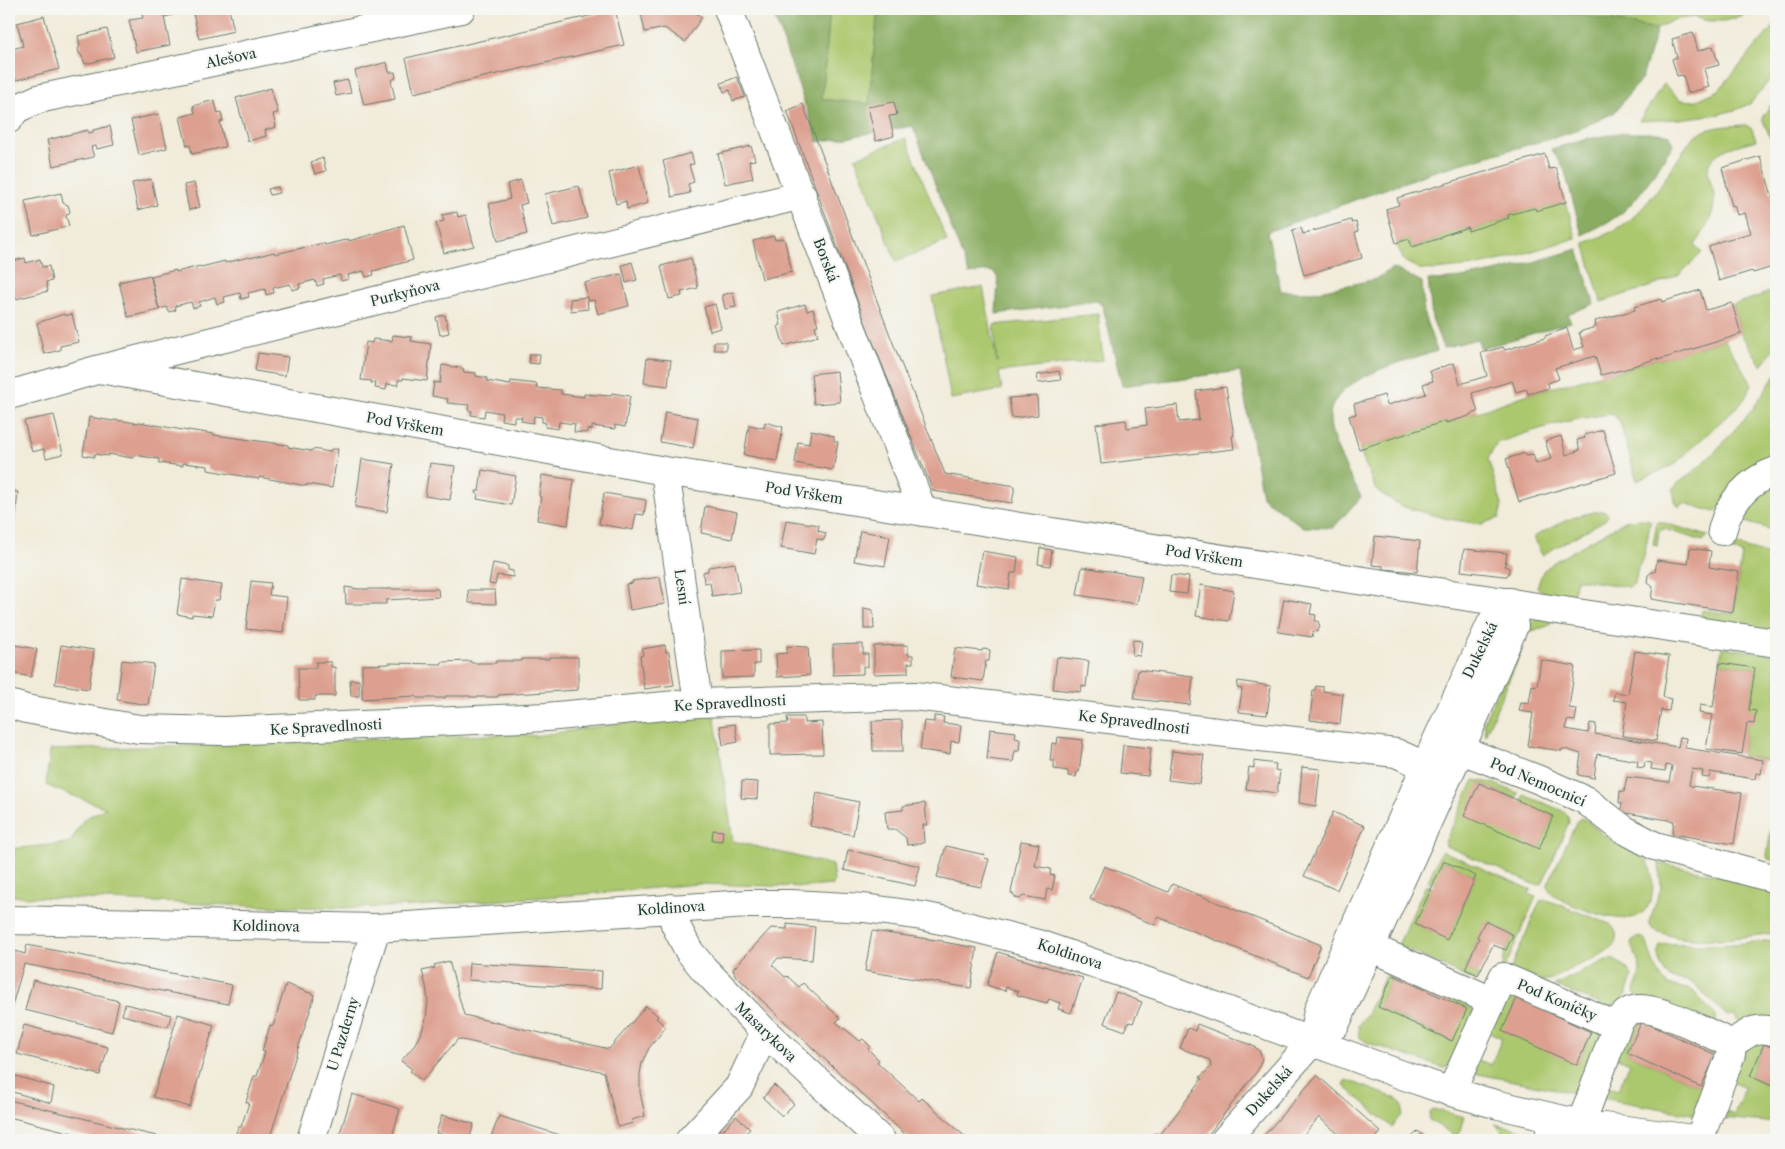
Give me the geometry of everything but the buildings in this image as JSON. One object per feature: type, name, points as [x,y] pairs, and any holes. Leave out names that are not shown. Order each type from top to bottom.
[{"type":"street","name":"Alešova","points":[[9,119],[16,109],[38,99],[461,9]]},
{"type":"street","name":"Borská","points":[[728,9],[802,195],[923,512]]},
{"type":"street","name":"Purkyňova","points":[[9,395],[100,369],[802,195]]},
{"type":"street","name":"Pod Vrškem","points":[[100,369],[665,471],[1338,577],[1510,602]]},
{"type":"street","name":"Lesní","points":[[665,471],[698,703]]},
{"type":"street","points":[[1722,531],[1731,505],[1746,489],[1764,475],[1776,471]]},
{"type":"street","points":[[1510,602],[1776,643]]},
{"type":"street","name":"Dukelská","points":[[1312,1042],[1318,1012],[1449,745],[1492,622],[1510,602]]},
{"type":"street","name":"Ke Spravedlnosti","points":[[9,704],[26,709],[139,729],[224,731],[546,716],[698,703],[914,696],[1396,753],[1437,771]]},
{"type":"street","name":"Pod Nemocnicí","points":[[1449,745],[1585,800],[1623,829],[1655,846],[1771,877]]},
{"type":"street","name":"Dukelská","points":[[1225,1140],[1312,1042],[1335,1025],[1370,947],[1437,771]]},
{"type":"street","name":"Koldinova","points":[[9,920],[376,928],[748,904],[820,905],[899,912],[994,931],[1074,955],[1312,1042]]},
{"type":"street","name":"Masarykova","points":[[671,908],[676,924],[689,951],[765,1032],[881,1140]]},
{"type":"street","name":"U Pazderny","points":[[311,1140],[376,928]]},
{"type":"street","points":[[1370,947],[1492,1001]]},
{"type":"street","name":"Pod Koníčky","points":[[1451,1092],[1503,977],[1617,1026]]},
{"type":"street","points":[[1581,1124],[1617,1026],[1626,1013],[1639,1008],[1663,1013],[1732,1044]]},
{"type":"street","points":[[1312,1042],[1550,1129],[1581,1124],[1700,1140],[1731,1054],[1732,1044],[1755,1030],[1764,1029],[1776,1032]]},
{"type":"street","points":[[690,1140],[739,1087],[765,1032]]},
{"type":"green space","points":[[772,9],[830,9],[822,99],[869,104],[878,9],[1557,9],[1557,11],[1657,29],[1642,78],[1614,113],[1570,133],[1432,172],[1267,232],[1281,291],[1313,292],[1349,285],[1376,279],[1393,268],[1422,282],[1424,315],[1437,351],[1372,373],[1355,382],[1342,393],[1333,405],[1330,419],[1334,439],[1361,497],[1333,528],[1303,527],[1262,497],[1240,371],[1122,386],[1103,307],[1097,301],[996,314],[998,279],[994,272],[969,274],[913,126],[818,142]]},
{"type":"green space","points":[[830,9],[878,9],[869,104],[822,100]]},
{"type":"green space","points":[[1557,9],[1751,9],[1741,17],[1724,21],[1708,21],[1693,17],[1673,20],[1657,29],[1557,11]]},
{"type":"green space","points":[[1776,23],[1776,72],[1751,103],[1736,110],[1719,114],[1639,121],[1664,84],[1681,100],[1695,101],[1719,90]]},
{"type":"green space","points":[[1776,97],[1776,151],[1762,118]]},
{"type":"green space","points":[[1746,125],[1752,129],[1756,140],[1720,152],[1710,162],[1708,172],[1714,195],[1712,215],[1695,245],[1702,253],[1680,274],[1658,284],[1601,302],[1584,243],[1616,229],[1635,215],[1662,184],[1692,138],[1711,129]]},
{"type":"green space","points":[[1619,133],[1659,133],[1670,135],[1673,145],[1645,187],[1626,209],[1611,220],[1582,235],[1564,168],[1551,149]]},
{"type":"green space","points":[[906,138],[947,241],[896,261],[855,158]]},
{"type":"green space","points":[[1566,202],[1576,238],[1506,259],[1474,266],[1435,270],[1419,269],[1404,261],[1396,243],[1409,239],[1412,247],[1467,227],[1469,231],[1509,218],[1508,215]]},
{"type":"green space","points":[[1578,249],[1594,304],[1567,314],[1571,322],[1481,349],[1477,339],[1443,348],[1432,318],[1428,280],[1485,274]]},
{"type":"green space","points":[[983,287],[997,362],[994,325],[1098,314],[1103,360],[999,372],[1002,390],[951,399],[932,296]]},
{"type":"green space","points":[[1776,290],[1776,345],[1762,366],[1741,334],[1733,305]]},
{"type":"green space","points":[[1724,339],[1752,384],[1744,400],[1675,464],[1637,481],[1620,422],[1613,414],[1583,418],[1554,425],[1497,443],[1488,459],[1502,505],[1499,518],[1481,524],[1448,519],[1401,506],[1376,490],[1359,449],[1446,421],[1447,423],[1528,394],[1610,372],[1611,374]]},
{"type":"green space","points":[[1776,374],[1776,466],[1715,512],[1684,503],[1679,507],[1675,501],[1673,490],[1677,484],[1713,454],[1752,410]]},
{"type":"green space","points":[[1776,478],[1776,531],[1738,520],[1736,508]]},
{"type":"green space","points":[[1601,511],[1606,512],[1608,515],[1605,520],[1542,555],[1534,537],[1574,517]]},
{"type":"green space","points":[[1627,520],[1651,520],[1644,556],[1638,568],[1635,583],[1629,587],[1576,579],[1572,600],[1553,597],[1537,587],[1543,571],[1554,562]]},
{"type":"green space","points":[[1657,521],[1708,536],[1703,541],[1664,529],[1659,531],[1657,546],[1653,545]]},
{"type":"green space","points":[[1726,542],[1776,557],[1776,632],[1700,621],[1702,610],[1733,614],[1742,554],[1726,548]]},
{"type":"green space","points":[[1554,617],[1548,626],[1525,633],[1526,624],[1537,618]]},
{"type":"green space","points":[[1519,646],[1521,650],[1520,655],[1485,735],[1484,721]]},
{"type":"green space","points":[[1722,647],[1776,655],[1776,757],[1774,761],[1742,756],[1755,668],[1720,663]]},
{"type":"green space","points":[[695,712],[714,712],[733,841],[832,865],[833,885],[807,887],[697,884],[418,906],[349,908],[9,896],[9,849],[70,843],[84,819],[106,808],[46,785],[50,750],[520,734],[535,736]]},
{"type":"green space","points":[[1474,780],[1492,783],[1518,793],[1516,799],[1479,783],[1539,848],[1553,816],[1521,802],[1523,795],[1561,810],[1568,816],[1569,822],[1542,884],[1536,885],[1446,846],[1445,842]]},
{"type":"green space","points":[[1776,789],[1776,861],[1768,859],[1767,856]]},
{"type":"green space","points":[[1581,818],[1604,835],[1647,860],[1652,876],[1652,894],[1646,909],[1640,915],[1623,919],[1592,912],[1570,904],[1549,890],[1547,886],[1577,821]]},
{"type":"green space","points":[[1441,852],[1445,852],[1532,890],[1529,892],[1530,895],[1536,897],[1504,970],[1502,970],[1505,952],[1513,935],[1485,922],[1465,968],[1480,976],[1474,981],[1398,945],[1426,885],[1432,887],[1415,924],[1447,939],[1476,876],[1444,861],[1434,883],[1428,881]]},
{"type":"green space","points":[[1659,863],[1709,873],[1776,891],[1776,933],[1730,938],[1697,939],[1666,935],[1653,929],[1650,926],[1650,920],[1661,888]]},
{"type":"green space","points":[[1547,900],[1610,924],[1616,932],[1616,940],[1612,946],[1597,957],[1555,978],[1544,981],[1509,973],[1540,901]]},
{"type":"green space","points":[[1639,936],[1646,940],[1653,962],[1662,979],[1668,985],[1692,990],[1716,1016],[1717,1023],[1638,998],[1635,991],[1640,968],[1631,944],[1633,939]]},
{"type":"green space","points":[[1776,940],[1776,1026],[1743,1026],[1735,1015],[1727,1016],[1695,985],[1688,981],[1670,978],[1662,967],[1658,954],[1660,945],[1666,944],[1706,945]]},
{"type":"green space","points":[[1612,959],[1625,966],[1632,976],[1626,996],[1614,1010],[1554,985],[1607,960]]},
{"type":"green space","points":[[1391,963],[1433,981],[1429,991],[1393,975],[1378,1007],[1451,1041],[1466,1009],[1433,994],[1439,984],[1459,994],[1469,1002],[1472,1008],[1472,1024],[1454,1064],[1444,1068],[1368,1043],[1359,1037],[1358,1026],[1368,1012]]},
{"type":"green space","points":[[1513,992],[1557,1006],[1553,1014],[1517,998],[1503,1031],[1577,1064],[1591,1032],[1558,1016],[1562,1008],[1602,1032],[1588,1077],[1583,1076],[1579,1087],[1583,1089],[1579,1094],[1468,1072],[1476,1059],[1491,1065],[1502,1038],[1489,1032],[1485,1025]]},
{"type":"green space","points":[[1638,1015],[1659,1017],[1682,1028],[1678,1038],[1642,1021],[1627,1053],[1701,1087],[1716,1055],[1683,1040],[1687,1030],[1716,1044],[1721,1050],[1721,1060],[1704,1101],[1699,1100],[1696,1108],[1700,1110],[1698,1113],[1692,1114],[1601,1098],[1604,1085],[1618,1090],[1630,1063],[1615,1057],[1613,1051],[1615,1038],[1627,1021]]},
{"type":"green space","points":[[1776,1038],[1776,1049],[1764,1044],[1750,1076],[1776,1088],[1776,1123],[1712,1117],[1720,1109],[1734,1115],[1745,1088],[1731,1082],[1740,1049]]},
{"type":"green space","points":[[1347,1080],[1395,1098],[1402,1105],[1402,1115],[1392,1127],[1344,1086]]},
{"type":"green space","points":[[1433,1109],[1464,1117],[1458,1137],[1429,1120],[1430,1112]]},
{"type":"green space","points":[[1495,1124],[1520,1130],[1524,1132],[1529,1140],[1511,1140]]}]
